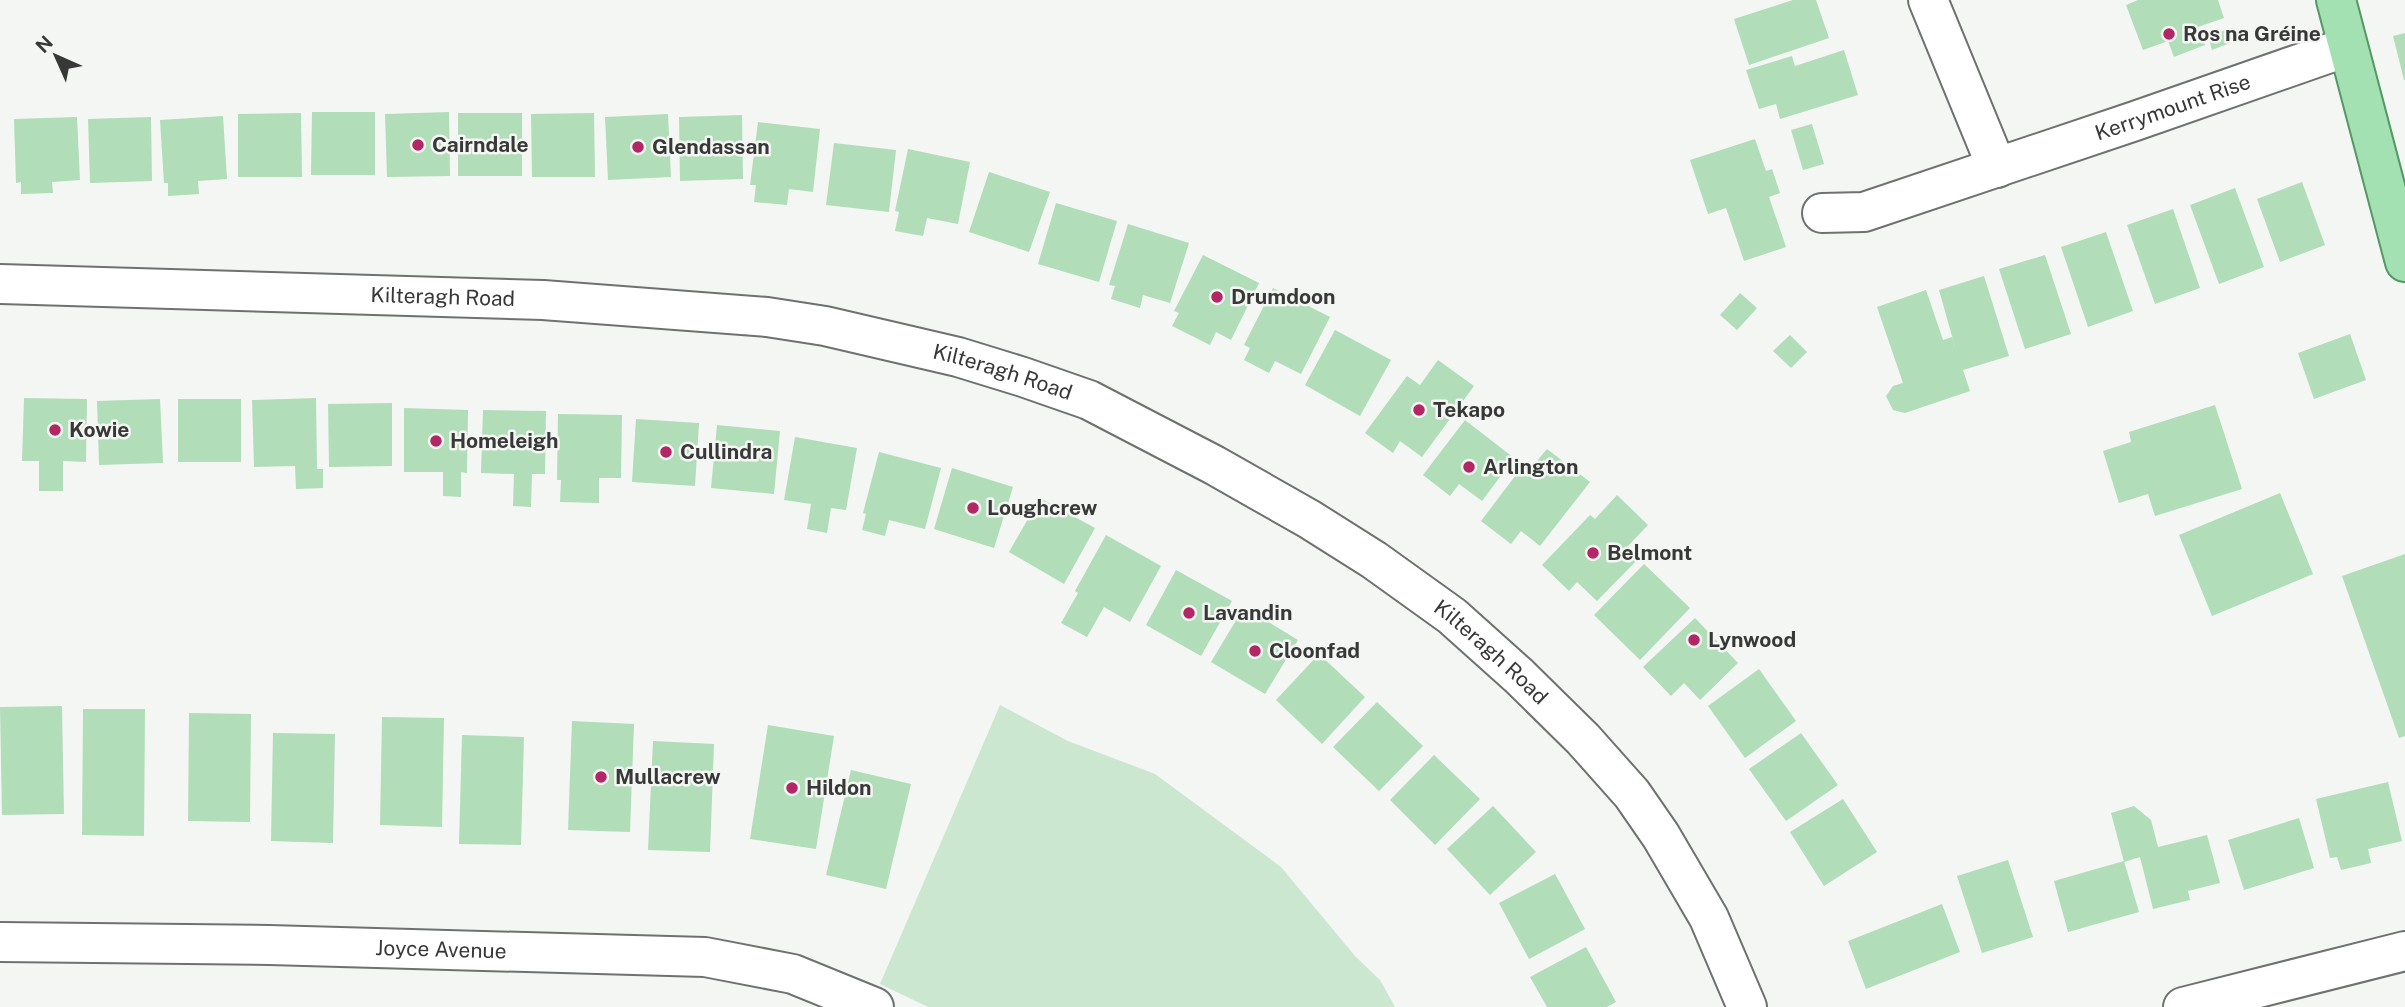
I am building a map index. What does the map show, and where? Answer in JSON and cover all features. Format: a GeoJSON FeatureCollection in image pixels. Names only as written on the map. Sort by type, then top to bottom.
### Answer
{"type":"FeatureCollection","features":[{"type":"Feature","properties":{"kind":"main road"},"geometry":{"type":"LineString","coordinates":[[2336,0],[2405,262]]}},
{"type":"Feature","properties":{"kind":"street"},"geometry":{"type":"LineString","coordinates":[[1928,0],[1997,168]]}},
{"type":"Feature","properties":{"kind":"street","name":"Kerrymount Rise"},"geometry":{"type":"LineString","coordinates":[[1822,213],[1864,212],[2347,47]]}},
{"type":"Feature","properties":{"kind":"street","name":"Kilteragh Road"},"geometry":{"type":"LineString","coordinates":[[0,284],[543,300],[767,317],[825,326],[958,357],[1088,400],[1309,519],[1429,598],[1483,643],[1583,739],[1632,794],[1689,880],[1709,918],[1747,1007]]}},
{"type":"Feature","properties":{"kind":"street","name":"Joyce Avenue"},"geometry":{"type":"LineString","coordinates":[[0,942],[269,945],[705,957],[793,974],[874,1007]]}},
{"type":"Feature","properties":{"kind":"street"},"geometry":{"type":"LineString","coordinates":[[2183,1007],[2405,950]]}},
{"type":"Feature","properties":{"kind":"green space"},"geometry":{"type":"Polygon","coordinates":[[[1000,705],[1068,741],[1155,774],[1281,867],[1355,956],[1380,980],[1395,1007],[928,1007],[880,984],[1000,705]]]}},
{"type":"Feature","properties":{"kind":"building"},"geometry":{"type":"Polygon","coordinates":[[[1793,0],[1816,0],[1829,38],[1749,65],[1734,19],[1793,0]]]}},
{"type":"Feature","properties":{"kind":"building","name":"Ros na Gréine"},"geometry":{"type":"Polygon","coordinates":[[[2138,0],[2218,0],[2224,18],[2198,27],[2205,45],[2174,57],[2168,41],[2143,50],[2126,5],[2138,0]]]}},
{"type":"Feature","properties":{"kind":"building"},"geometry":{"type":"Polygon","coordinates":[[[2225,30],[2230,43],[2212,50],[2208,36],[2225,30]]]}},
{"type":"Feature","properties":{"kind":"building"},"geometry":{"type":"Polygon","coordinates":[[[2405,33],[2405,80],[2404,80],[2393,36],[2405,33]]]}},
{"type":"Feature","properties":{"kind":"building"},"geometry":{"type":"Polygon","coordinates":[[[1844,50],[1858,95],[1780,119],[1776,104],[1759,109],[1746,70],[1792,56],[1795,66],[1844,50]]]}},
{"type":"Feature","properties":{"kind":"building"},"geometry":{"type":"Polygon","coordinates":[[[312,112],[375,112],[375,175],[311,175],[312,112]]]}},
{"type":"Feature","properties":{"kind":"building","name":"Cairndale"},"geometry":{"type":"Polygon","coordinates":[[[449,112],[450,176],[387,177],[385,114],[449,112]]]}},
{"type":"Feature","properties":{"kind":"building"},"geometry":{"type":"Polygon","coordinates":[[[301,113],[302,177],[238,177],[238,114],[301,113]]]}},
{"type":"Feature","properties":{"kind":"building"},"geometry":{"type":"Polygon","coordinates":[[[458,113],[522,113],[522,176],[458,176],[458,113]]]}},
{"type":"Feature","properties":{"kind":"building"},"geometry":{"type":"Polygon","coordinates":[[[594,113],[595,177],[532,177],[531,114],[594,113]]]}},
{"type":"Feature","properties":{"kind":"building","name":"Glendassan"},"geometry":{"type":"Polygon","coordinates":[[[668,114],[671,177],[608,180],[605,117],[668,114]]]}},
{"type":"Feature","properties":{"kind":"building"},"geometry":{"type":"Polygon","coordinates":[[[742,115],[743,179],[680,181],[679,117],[742,115]]]}},
{"type":"Feature","properties":{"kind":"building"},"geometry":{"type":"Polygon","coordinates":[[[223,116],[227,179],[198,181],[199,194],[168,196],[168,183],[164,183],[160,120],[223,116]]]}},
{"type":"Feature","properties":{"kind":"building"},"geometry":{"type":"Polygon","coordinates":[[[77,117],[80,180],[52,182],[53,193],[21,194],[21,182],[16,183],[14,119],[77,117]]]}},
{"type":"Feature","properties":{"kind":"building"},"geometry":{"type":"Polygon","coordinates":[[[151,117],[152,181],[90,183],[88,119],[151,117]]]}},
{"type":"Feature","properties":{"kind":"building"},"geometry":{"type":"Polygon","coordinates":[[[758,122],[820,129],[813,192],[789,189],[787,205],[754,202],[756,185],[750,185],[758,122]]]}},
{"type":"Feature","properties":{"kind":"building"},"geometry":{"type":"Polygon","coordinates":[[[1812,124],[1824,164],[1803,170],[1791,130],[1812,124]]]}},
{"type":"Feature","properties":{"kind":"building"},"geometry":{"type":"Polygon","coordinates":[[[1755,139],[1766,171],[1772,169],[1780,193],[1769,197],[1786,247],[1744,261],[1726,208],[1708,214],[1690,160],[1755,139]]]}},
{"type":"Feature","properties":{"kind":"building"},"geometry":{"type":"Polygon","coordinates":[[[834,143],[896,150],[889,212],[826,205],[834,143]]]}},
{"type":"Feature","properties":{"kind":"building"},"geometry":{"type":"Polygon","coordinates":[[[908,149],[970,162],[958,224],[927,218],[923,236],[895,231],[899,212],[895,211],[908,149]]]}},
{"type":"Feature","properties":{"kind":"building"},"geometry":{"type":"Polygon","coordinates":[[[989,172],[1050,192],[1029,252],[969,232],[989,172]]]}},
{"type":"Feature","properties":{"kind":"building"},"geometry":{"type":"Polygon","coordinates":[[[2302,182],[2325,245],[2280,262],[2257,199],[2302,182]]]}},
{"type":"Feature","properties":{"kind":"building"},"geometry":{"type":"Polygon","coordinates":[[[2235,188],[2264,267],[2219,284],[2190,205],[2235,188]]]}},
{"type":"Feature","properties":{"kind":"building"},"geometry":{"type":"Polygon","coordinates":[[[1056,203],[1117,221],[1099,282],[1038,264],[1056,203]]]}},
{"type":"Feature","properties":{"kind":"building"},"geometry":{"type":"Polygon","coordinates":[[[2173,209],[2200,288],[2155,304],[2127,225],[2173,209]]]}},
{"type":"Feature","properties":{"kind":"building"},"geometry":{"type":"Polygon","coordinates":[[[1128,224],[1189,243],[1170,303],[1143,295],[1140,308],[1111,299],[1115,286],[1109,285],[1128,224]]]}},
{"type":"Feature","properties":{"kind":"building"},"geometry":{"type":"Polygon","coordinates":[[[2106,232],[2133,311],[2088,327],[2061,247],[2106,232]]]}},
{"type":"Feature","properties":{"kind":"building","name":"Drumdoon"},"geometry":{"type":"Polygon","coordinates":[[[1203,255],[1259,283],[1231,340],[1216,332],[1210,345],[1172,326],[1179,313],[1174,311],[1203,255]]]}},
{"type":"Feature","properties":{"kind":"building"},"geometry":{"type":"Polygon","coordinates":[[[2045,255],[2071,334],[2025,349],[1999,269],[2045,255]]]}},
{"type":"Feature","properties":{"kind":"building"},"geometry":{"type":"Polygon","coordinates":[[[1984,276],[2009,356],[1963,370],[1970,391],[1905,413],[1893,410],[1886,396],[1893,386],[1903,383],[1877,307],[1926,290],[1943,340],[1952,337],[1957,354],[1939,290],[1984,276]]]}},
{"type":"Feature","properties":{"kind":"building"},"geometry":{"type":"Polygon","coordinates":[[[1273,288],[1330,317],[1301,374],[1275,361],[1269,373],[1244,360],[1250,348],[1244,345],[1273,288]]]}},
{"type":"Feature","properties":{"kind":"building"},"geometry":{"type":"Polygon","coordinates":[[[1740,293],[1757,308],[1737,330],[1720,315],[1740,293]]]}},
{"type":"Feature","properties":{"kind":"building"},"geometry":{"type":"Polygon","coordinates":[[[1335,330],[1391,360],[1360,416],[1305,385],[1335,330]]]}},
{"type":"Feature","properties":{"kind":"building"},"geometry":{"type":"Polygon","coordinates":[[[2350,334],[2366,380],[2314,399],[2298,353],[2350,334]]]}},
{"type":"Feature","properties":{"kind":"building"},"geometry":{"type":"Polygon","coordinates":[[[1790,335],[1807,352],[1791,368],[1773,351],[1790,335]]]}},
{"type":"Feature","properties":{"kind":"building","name":"Tekapo"},"geometry":{"type":"Polygon","coordinates":[[[1438,360],[1474,386],[1422,457],[1400,441],[1393,453],[1365,433],[1407,376],[1420,385],[1438,360]]]}},
{"type":"Feature","properties":{"kind":"building","name":"Kowie"},"geometry":{"type":"Polygon","coordinates":[[[24,398],[87,399],[86,462],[63,461],[63,491],[39,491],[39,461],[22,461],[24,398]]]}},
{"type":"Feature","properties":{"kind":"building"},"geometry":{"type":"Polygon","coordinates":[[[316,398],[317,469],[323,469],[323,488],[296,489],[295,466],[254,467],[252,400],[316,398]]]}},
{"type":"Feature","properties":{"kind":"building"},"geometry":{"type":"Polygon","coordinates":[[[160,399],[163,463],[99,465],[97,401],[160,399]]]}},
{"type":"Feature","properties":{"kind":"building"},"geometry":{"type":"Polygon","coordinates":[[[178,399],[241,399],[241,462],[178,462],[178,399]]]}},
{"type":"Feature","properties":{"kind":"building"},"geometry":{"type":"Polygon","coordinates":[[[392,403],[392,466],[329,467],[328,404],[392,403]]]}},
{"type":"Feature","properties":{"kind":"building"},"geometry":{"type":"Polygon","coordinates":[[[2215,405],[2242,489],[2155,516],[2148,494],[2119,503],[2103,451],[2131,442],[2129,432],[2215,405]]]}},
{"type":"Feature","properties":{"kind":"building","name":"Homeleigh"},"geometry":{"type":"Polygon","coordinates":[[[404,408],[468,410],[467,473],[461,472],[461,497],[443,496],[443,472],[404,472],[404,408]]]}},
{"type":"Feature","properties":{"kind":"building"},"geometry":{"type":"Polygon","coordinates":[[[483,410],[546,411],[545,474],[532,474],[531,507],[513,506],[514,474],[481,473],[483,410]]]}},
{"type":"Feature","properties":{"kind":"building"},"geometry":{"type":"Polygon","coordinates":[[[558,414],[622,415],[621,478],[599,478],[599,503],[560,502],[561,480],[557,480],[558,414]]]}},
{"type":"Feature","properties":{"kind":"building","name":"Cullindra"},"geometry":{"type":"Polygon","coordinates":[[[636,419],[699,423],[695,486],[632,482],[636,419]]]}},
{"type":"Feature","properties":{"kind":"building","name":"Arlington"},"geometry":{"type":"Polygon","coordinates":[[[1465,420],[1514,458],[1482,501],[1459,484],[1450,496],[1423,475],[1465,420]]]}},
{"type":"Feature","properties":{"kind":"building"},"geometry":{"type":"Polygon","coordinates":[[[717,425],[780,431],[774,494],[711,488],[717,425]]]}},
{"type":"Feature","properties":{"kind":"building"},"geometry":{"type":"Polygon","coordinates":[[[795,437],[857,448],[846,510],[831,508],[827,533],[807,529],[811,504],[784,500],[795,437]]]}},
{"type":"Feature","properties":{"kind":"building"},"geometry":{"type":"Polygon","coordinates":[[[1547,449],[1590,482],[1540,546],[1521,531],[1511,544],[1481,521],[1525,463],[1531,468],[1547,449]]]}},
{"type":"Feature","properties":{"kind":"building"},"geometry":{"type":"Polygon","coordinates":[[[879,452],[941,468],[925,529],[889,520],[885,536],[862,530],[866,514],[863,513],[879,452]]]}},
{"type":"Feature","properties":{"kind":"building","name":"Loughcrew"},"geometry":{"type":"Polygon","coordinates":[[[952,468],[1013,487],[994,548],[934,529],[952,468]]]}},
{"type":"Feature","properties":{"kind":"building"},"geometry":{"type":"Polygon","coordinates":[[[2280,493],[2313,574],[2212,616],[2179,535],[2280,493]]]}},
{"type":"Feature","properties":{"kind":"building","name":"Belmont"},"geometry":{"type":"Polygon","coordinates":[[[1617,495],[1648,525],[1626,548],[1638,559],[1597,601],[1577,582],[1569,591],[1542,565],[1590,515],[1595,519],[1617,495]]]}},
{"type":"Feature","properties":{"kind":"building"},"geometry":{"type":"Polygon","coordinates":[[[1040,498],[1095,528],[1064,584],[1009,552],[1040,498]]]}},
{"type":"Feature","properties":{"kind":"building"},"geometry":{"type":"Polygon","coordinates":[[[1106,535],[1161,566],[1130,622],[1104,607],[1087,637],[1061,623],[1078,593],[1075,591],[1106,535]]]}},
{"type":"Feature","properties":{"kind":"building"},"geometry":{"type":"Polygon","coordinates":[[[2405,554],[2405,736],[2399,738],[2342,576],[2405,554]]]}},
{"type":"Feature","properties":{"kind":"building"},"geometry":{"type":"Polygon","coordinates":[[[1644,564],[1690,608],[1640,660],[1594,615],[1644,564]]]}},
{"type":"Feature","properties":{"kind":"building","name":"Lavandin"},"geometry":{"type":"Polygon","coordinates":[[[1176,570],[1232,601],[1201,656],[1146,625],[1176,570]]]}},
{"type":"Feature","properties":{"kind":"building","name":"Cloonfad"},"geometry":{"type":"Polygon","coordinates":[[[1244,607],[1298,640],[1265,694],[1211,662],[1244,607]]]}},
{"type":"Feature","properties":{"kind":"building","name":"Lynwood"},"geometry":{"type":"Polygon","coordinates":[[[1695,618],[1738,663],[1700,700],[1684,683],[1671,696],[1643,667],[1695,618]]]}},
{"type":"Feature","properties":{"kind":"building"},"geometry":{"type":"Polygon","coordinates":[[[1319,654],[1365,697],[1322,744],[1276,700],[1319,654]]]}},
{"type":"Feature","properties":{"kind":"building"},"geometry":{"type":"Polygon","coordinates":[[[1759,669],[1796,721],[1745,758],[1708,706],[1759,669]]]}},
{"type":"Feature","properties":{"kind":"building"},"geometry":{"type":"Polygon","coordinates":[[[1377,702],[1423,746],[1379,791],[1333,747],[1377,702]]]}},
{"type":"Feature","properties":{"kind":"building"},"geometry":{"type":"Polygon","coordinates":[[[62,706],[64,814],[2,815],[0,707],[62,706]]]}},
{"type":"Feature","properties":{"kind":"building"},"geometry":{"type":"Polygon","coordinates":[[[83,709],[145,709],[144,836],[82,835],[83,709]]]}},
{"type":"Feature","properties":{"kind":"building"},"geometry":{"type":"Polygon","coordinates":[[[189,713],[251,714],[250,822],[188,821],[189,713]]]}},
{"type":"Feature","properties":{"kind":"building"},"geometry":{"type":"Polygon","coordinates":[[[382,717],[444,718],[442,827],[380,825],[382,717]]]}},
{"type":"Feature","properties":{"kind":"building","name":"Mullacrew"},"geometry":{"type":"Polygon","coordinates":[[[572,721],[634,724],[630,832],[568,830],[572,721]]]}},
{"type":"Feature","properties":{"kind":"building","name":"Hildon"},"geometry":{"type":"Polygon","coordinates":[[[768,725],[834,736],[816,849],[750,839],[768,725]]]}},
{"type":"Feature","properties":{"kind":"building"},"geometry":{"type":"Polygon","coordinates":[[[273,733],[335,734],[333,843],[271,841],[273,733]]]}},
{"type":"Feature","properties":{"kind":"building"},"geometry":{"type":"Polygon","coordinates":[[[1801,733],[1838,785],[1786,821],[1749,769],[1801,733]]]}},
{"type":"Feature","properties":{"kind":"building"},"geometry":{"type":"Polygon","coordinates":[[[462,735],[524,737],[521,845],[459,844],[462,735]]]}},
{"type":"Feature","properties":{"kind":"building"},"geometry":{"type":"Polygon","coordinates":[[[653,741],[714,744],[710,852],[648,850],[653,741]]]}},
{"type":"Feature","properties":{"kind":"building"},"geometry":{"type":"Polygon","coordinates":[[[1434,755],[1480,799],[1435,845],[1390,800],[1434,755]]]}},
{"type":"Feature","properties":{"kind":"building"},"geometry":{"type":"Polygon","coordinates":[[[851,770],[911,784],[886,889],[826,875],[851,770]]]}},
{"type":"Feature","properties":{"kind":"building"},"geometry":{"type":"Polygon","coordinates":[[[2388,782],[2402,841],[2368,849],[2371,863],[2341,870],[2337,857],[2330,858],[2316,799],[2388,782]]]}},
{"type":"Feature","properties":{"kind":"building"},"geometry":{"type":"Polygon","coordinates":[[[1843,799],[1877,852],[1824,886],[1790,832],[1843,799]]]}},
{"type":"Feature","properties":{"kind":"building"},"geometry":{"type":"Polygon","coordinates":[[[1493,806],[1536,852],[1490,895],[1447,849],[1493,806]]]}},
{"type":"Feature","properties":{"kind":"building"},"geometry":{"type":"Polygon","coordinates":[[[2134,806],[2151,820],[2158,847],[2207,835],[2220,883],[2188,891],[2190,900],[2153,909],[2140,857],[2124,862],[2111,813],[2134,806]]]}},
{"type":"Feature","properties":{"kind":"building"},"geometry":{"type":"Polygon","coordinates":[[[2299,818],[2314,868],[2244,890],[2228,840],[2299,818]]]}},
{"type":"Feature","properties":{"kind":"building"},"geometry":{"type":"Polygon","coordinates":[[[2008,860],[2033,937],[1982,953],[1957,876],[2008,860]]]}},
{"type":"Feature","properties":{"kind":"building"},"geometry":{"type":"Polygon","coordinates":[[[2124,861],[2139,912],[2068,932],[2054,881],[2124,861]]]}},
{"type":"Feature","properties":{"kind":"building"},"geometry":{"type":"Polygon","coordinates":[[[1555,874],[1585,929],[1529,959],[1499,903],[1555,874]]]}},
{"type":"Feature","properties":{"kind":"building"},"geometry":{"type":"Polygon","coordinates":[[[1942,904],[1960,952],[1866,989],[1848,941],[1942,904]]]}},
{"type":"Feature","properties":{"kind":"building"},"geometry":{"type":"Polygon","coordinates":[[[1586,947],[1616,1002],[1607,1007],[1547,1007],[1530,977],[1586,947]]]}},
{"type":"Feature","properties":{"kind":"place","name":"Ros na Gréine"},"geometry":{"type":"Point","coordinates":[2169,34]}},
{"type":"Feature","properties":{"kind":"place","name":"Cairndale"},"geometry":{"type":"Point","coordinates":[418,145]}},
{"type":"Feature","properties":{"kind":"place","name":"Glendassan"},"geometry":{"type":"Point","coordinates":[638,147]}},
{"type":"Feature","properties":{"kind":"place","name":"Drumdoon"},"geometry":{"type":"Point","coordinates":[1217,297]}},
{"type":"Feature","properties":{"kind":"place","name":"Tekapo"},"geometry":{"type":"Point","coordinates":[1419,410]}},
{"type":"Feature","properties":{"kind":"place","name":"Kowie"},"geometry":{"type":"Point","coordinates":[55,430]}},
{"type":"Feature","properties":{"kind":"place","name":"Homeleigh"},"geometry":{"type":"Point","coordinates":[436,441]}},
{"type":"Feature","properties":{"kind":"place","name":"Cullindra"},"geometry":{"type":"Point","coordinates":[666,452]}},
{"type":"Feature","properties":{"kind":"place","name":"Arlington"},"geometry":{"type":"Point","coordinates":[1469,467]}},
{"type":"Feature","properties":{"kind":"place","name":"Loughcrew"},"geometry":{"type":"Point","coordinates":[973,508]}},
{"type":"Feature","properties":{"kind":"place","name":"Belmont"},"geometry":{"type":"Point","coordinates":[1593,553]}},
{"type":"Feature","properties":{"kind":"place","name":"Lavandin"},"geometry":{"type":"Point","coordinates":[1189,613]}},
{"type":"Feature","properties":{"kind":"place","name":"Lynwood"},"geometry":{"type":"Point","coordinates":[1694,640]}},
{"type":"Feature","properties":{"kind":"place","name":"Cloonfad"},"geometry":{"type":"Point","coordinates":[1255,651]}},
{"type":"Feature","properties":{"kind":"place","name":"Mullacrew"},"geometry":{"type":"Point","coordinates":[601,777]}},
{"type":"Feature","properties":{"kind":"place","name":"Hildon"},"geometry":{"type":"Point","coordinates":[792,788]}}]}
